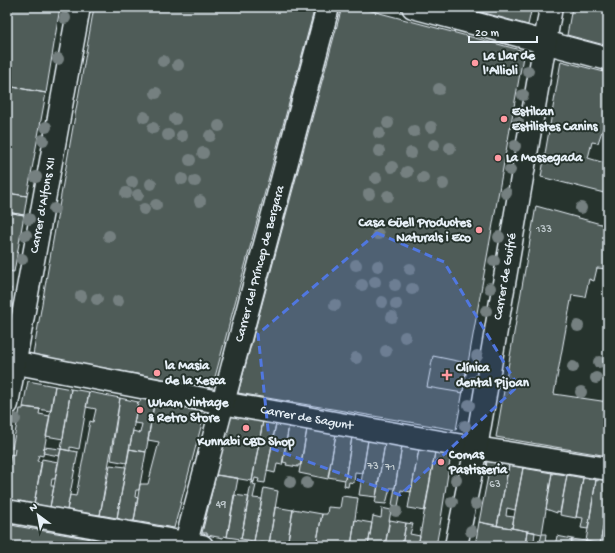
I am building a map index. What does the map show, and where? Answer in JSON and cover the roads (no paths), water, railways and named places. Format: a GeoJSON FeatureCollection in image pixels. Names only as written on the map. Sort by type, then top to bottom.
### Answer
{"type":"FeatureCollection","features":[{"type":"Feature","properties":{"kind":"street","name":"Carrer d'Alfons XII"},"geometry":{"type":"LineString","coordinates":[[7,404],[11,362],[79,7]]}},
{"type":"Feature","properties":{"kind":"street","name":"Carrer del Príncep de Bergara"},"geometry":{"type":"LineString","coordinates":[[191,545],[222,403],[328,7]]}},
{"type":"Feature","properties":{"kind":"street"},"geometry":{"type":"LineString","coordinates":[[413,7],[608,59]]}},
{"type":"Feature","properties":{"kind":"street","name":"Carrer de Guifré"},"geometry":{"type":"LineString","coordinates":[[456,546],[476,448],[552,7]]}},
{"type":"Feature","properties":{"kind":"street","name":"Carrer de Sagunt"},"geometry":{"type":"LineString","coordinates":[[11,362],[222,403],[476,448],[608,469]]}},
{"type":"Feature","properties":{"kind":"street"},"geometry":{"type":"LineString","coordinates":[[7,512],[191,545]]}},
{"type":"Feature","properties":{"kind":"place","name":"La Llar de l'Allioli"},"geometry":{"type":"Point","coordinates":[475,63]}},
{"type":"Feature","properties":{"kind":"place","name":"Estilcan Estilistes Canins"},"geometry":{"type":"Point","coordinates":[504,119]}},
{"type":"Feature","properties":{"kind":"place","name":"La Mossegada"},"geometry":{"type":"Point","coordinates":[498,158]}},
{"type":"Feature","properties":{"kind":"place","name":"Casa Güell Productes Naturals i Eco"},"geometry":{"type":"Point","coordinates":[479,230]}},
{"type":"Feature","properties":{"kind":"place","name":"la Masia de la Xesca"},"geometry":{"type":"Point","coordinates":[157,373]}},
{"type":"Feature","properties":{"kind":"place","name":"Clínica dental Pijoan"},"geometry":{"type":"Point","coordinates":[447,375]}},
{"type":"Feature","properties":{"kind":"place","name":"Wham Vintage & Retro Store"},"geometry":{"type":"Point","coordinates":[140,410]}},
{"type":"Feature","properties":{"kind":"place","name":"Kunnabi CBD Shop"},"geometry":{"type":"Point","coordinates":[246,428]}},
{"type":"Feature","properties":{"kind":"place","name":"Comas Pastisseria"},"geometry":{"type":"Point","coordinates":[441,462]}}]}
